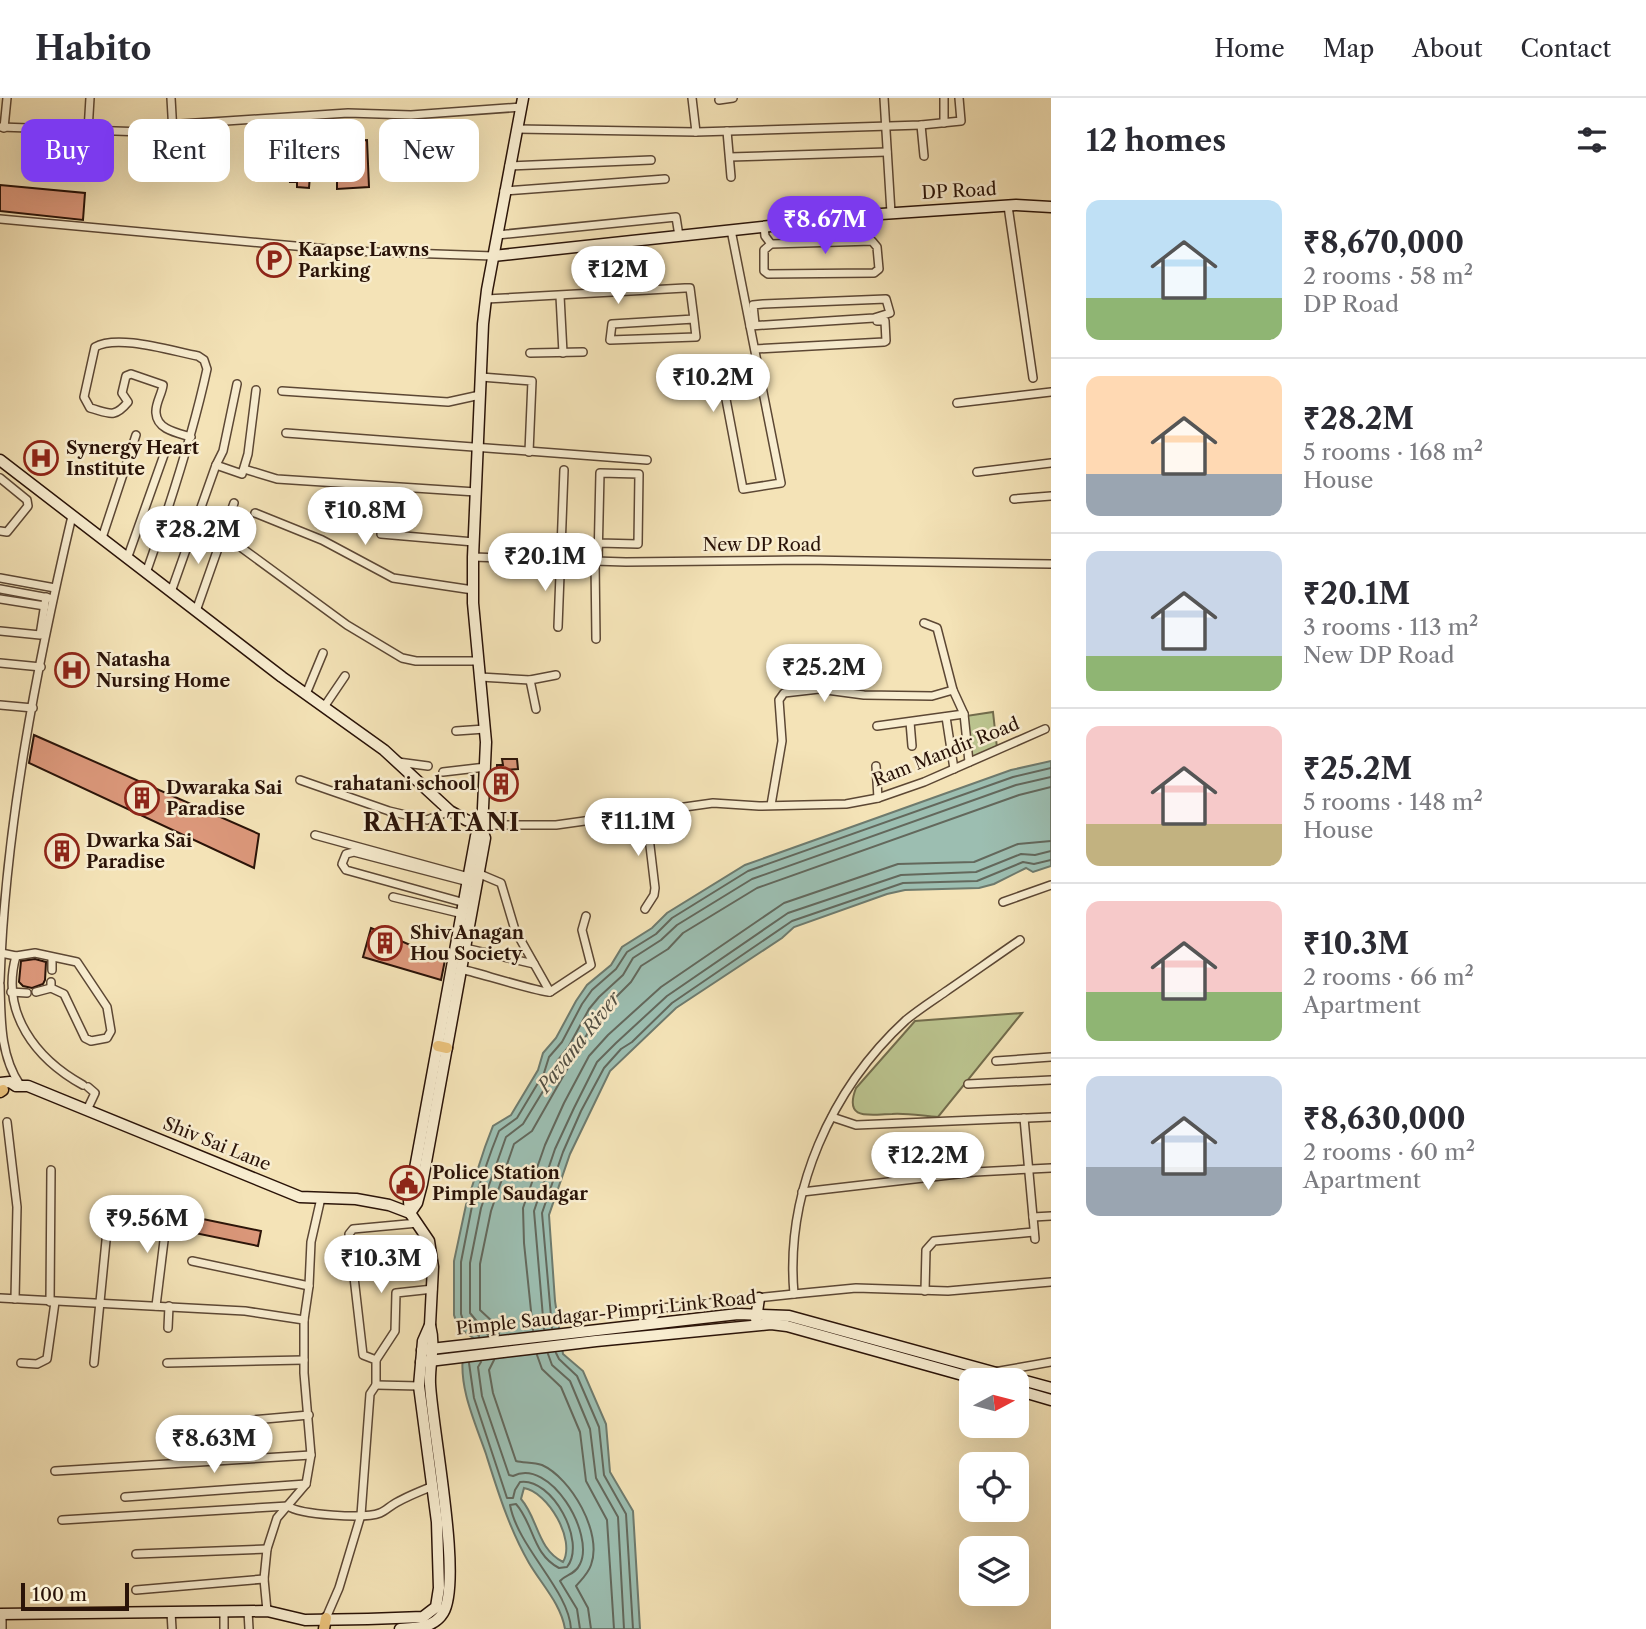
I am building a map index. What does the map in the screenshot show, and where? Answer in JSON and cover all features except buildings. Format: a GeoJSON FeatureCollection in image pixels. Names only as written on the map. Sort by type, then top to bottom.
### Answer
{"type":"FeatureCollection","features":[{"type":"Feature","properties":{"kind":"street"},"geometry":{"type":"LineString","coordinates":[[7,98],[2,128],[21,129]]}},
{"type":"Feature","properties":{"kind":"street"},"geometry":{"type":"LineString","coordinates":[[89,119],[90,98]]}},
{"type":"Feature","properties":{"kind":"street"},"geometry":{"type":"LineString","coordinates":[[114,132],[173,133],[171,98]]}},
{"type":"Feature","properties":{"kind":"street"},"geometry":{"type":"LineString","coordinates":[[692,98],[696,132]]}},
{"type":"Feature","properties":{"kind":"street"},"geometry":{"type":"LineString","coordinates":[[719,100],[733,98]]}},
{"type":"Feature","properties":{"kind":"street"},"geometry":{"type":"LineString","coordinates":[[884,98],[891,213]]}},
{"type":"Feature","properties":{"kind":"street"},"geometry":{"type":"LineString","coordinates":[[944,98],[944,123]]}},
{"type":"Feature","properties":{"kind":"street"},"geometry":{"type":"LineString","coordinates":[[517,129],[696,132],[921,125],[961,121],[959,98]]}},
{"type":"Feature","properties":{"kind":"street"},"geometry":{"type":"LineString","coordinates":[[230,121],[348,113],[411,115],[523,102],[486,299],[480,395],[473,590],[485,729],[486,767],[482,828],[485,838],[464,908],[443,1047]]}},
{"type":"Feature","properties":{"kind":"street"},"geometry":{"type":"LineString","coordinates":[[921,125],[924,156]]}},
{"type":"Feature","properties":{"kind":"street"},"geometry":{"type":"LineString","coordinates":[[727,131],[731,177]]}},
{"type":"Feature","properties":{"kind":"street"},"geometry":{"type":"LineString","coordinates":[[730,157],[887,152]]}},
{"type":"Feature","properties":{"kind":"street"},"geometry":{"type":"LineString","coordinates":[[509,166],[651,160]]}},
{"type":"Feature","properties":{"kind":"street"},"geometry":{"type":"LineString","coordinates":[[505,191],[665,179]]}},
{"type":"Feature","properties":{"kind":"street"},"geometry":{"type":"LineString","coordinates":[[1017,206],[1033,378]]}},
{"type":"Feature","properties":{"kind":"street","name":"DP Road"},"geometry":{"type":"LineString","coordinates":[[493,256],[731,230],[770,234],[891,213],[1017,206],[1051,207]]}},
{"type":"Feature","properties":{"kind":"street"},"geometry":{"type":"LineString","coordinates":[[497,235],[676,217],[679,236]]}},
{"type":"Feature","properties":{"kind":"street"},"geometry":{"type":"LineString","coordinates":[[0,219],[350,251],[493,256]]}},
{"type":"Feature","properties":{"kind":"street"},"geometry":{"type":"LineString","coordinates":[[731,230],[753,328],[780,483],[743,489],[725,394],[762,385]]}},
{"type":"Feature","properties":{"kind":"street"},"geometry":{"type":"LineString","coordinates":[[770,234],[872,240],[876,242],[879,269],[874,274],[768,274],[764,271],[764,250],[770,234]]}},
{"type":"Feature","properties":{"kind":"street"},"geometry":{"type":"LineString","coordinates":[[486,299],[684,288],[692,293],[696,337],[610,340],[612,324],[694,319]]}},
{"type":"Feature","properties":{"kind":"street"},"geometry":{"type":"LineString","coordinates":[[560,296],[563,353]]}},
{"type":"Feature","properties":{"kind":"street"},"geometry":{"type":"LineString","coordinates":[[886,299],[890,313],[874,318],[753,328],[752,305],[886,299]]}},
{"type":"Feature","properties":{"kind":"street"},"geometry":{"type":"LineString","coordinates":[[753,328],[885,321],[884,342],[757,349]]}},
{"type":"Feature","properties":{"kind":"street"},"geometry":{"type":"LineString","coordinates":[[146,573],[191,437],[207,369],[204,360],[198,356],[123,342],[103,342],[95,347],[84,397],[90,408],[114,414],[120,412],[128,402],[122,393],[126,376],[131,374],[163,385],[156,412],[159,420],[169,430],[191,437]]}},
{"type":"Feature","properties":{"kind":"street"},"geometry":{"type":"LineString","coordinates":[[530,354],[583,352]]}},
{"type":"Feature","properties":{"kind":"street"},"geometry":{"type":"LineString","coordinates":[[481,377],[532,381],[530,452]]}},
{"type":"Feature","properties":{"kind":"street"},"geometry":{"type":"LineString","coordinates":[[171,592],[223,451],[237,384]]}},
{"type":"Feature","properties":{"kind":"street"},"geometry":{"type":"LineString","coordinates":[[216,465],[242,474],[248,454],[256,390]]}},
{"type":"Feature","properties":{"kind":"street"},"geometry":{"type":"LineString","coordinates":[[282,391],[448,402],[480,395]]}},
{"type":"Feature","properties":{"kind":"street"},"geometry":{"type":"LineString","coordinates":[[957,403],[1051,392]]}},
{"type":"Feature","properties":{"kind":"street"},"geometry":{"type":"LineString","coordinates":[[150,424],[159,420]]}},
{"type":"Feature","properties":{"kind":"street"},"geometry":{"type":"LineString","coordinates":[[286,433],[647,460]]}},
{"type":"Feature","properties":{"kind":"street"},"geometry":{"type":"LineString","coordinates":[[102,538],[136,435]]}},
{"type":"Feature","properties":{"kind":"street"},"geometry":{"type":"LineString","coordinates":[[127,559],[165,452]]}},
{"type":"Feature","properties":{"kind":"street"},"geometry":{"type":"LineString","coordinates":[[0,460],[127,559],[398,761],[450,811],[482,828]]}},
{"type":"Feature","properties":{"kind":"street"},"geometry":{"type":"LineString","coordinates":[[976,472],[1051,463]]}},
{"type":"Feature","properties":{"kind":"street"},"geometry":{"type":"LineString","coordinates":[[244,469],[277,479],[476,492]]}},
{"type":"Feature","properties":{"kind":"street"},"geometry":{"type":"LineString","coordinates":[[558,627],[564,470]]}},
{"type":"Feature","properties":{"kind":"street"},"geometry":{"type":"LineString","coordinates":[[596,639],[597,561],[600,473],[639,474],[638,544],[598,543]]}},
{"type":"Feature","properties":{"kind":"street"},"geometry":{"type":"LineString","coordinates":[[0,478],[27,500],[28,506],[7,532],[0,531]]}},
{"type":"Feature","properties":{"kind":"street"},"geometry":{"type":"LineString","coordinates":[[1014,499],[1051,496]]}},
{"type":"Feature","properties":{"kind":"street"},"geometry":{"type":"LineString","coordinates":[[196,611],[234,503]]}},
{"type":"Feature","properties":{"kind":"street"},"geometry":{"type":"LineString","coordinates":[[254,513],[322,540],[393,578],[473,590]]}},
{"type":"Feature","properties":{"kind":"street"},"geometry":{"type":"LineString","coordinates":[[0,631],[40,635],[48,600],[55,588],[72,516]]}},
{"type":"Feature","properties":{"kind":"street"},"geometry":{"type":"LineString","coordinates":[[381,534],[474,542]]}},
{"type":"Feature","properties":{"kind":"street"},"geometry":{"type":"LineString","coordinates":[[224,535],[347,625],[402,658],[415,661],[478,661]]}},
{"type":"Feature","properties":{"kind":"street"},"geometry":{"type":"LineString","coordinates":[[626,544],[626,562]]}},
{"type":"Feature","properties":{"kind":"street","name":"New DP Road"},"geometry":{"type":"LineString","coordinates":[[473,556],[626,562],[805,560],[1051,565]]}},
{"type":"Feature","properties":{"kind":"street"},"geometry":{"type":"LineString","coordinates":[[0,578],[55,588]]}},
{"type":"Feature","properties":{"kind":"street"},"geometry":{"type":"LineString","coordinates":[[0,589],[48,600]]}},
{"type":"Feature","properties":{"kind":"street"},"geometry":{"type":"LineString","coordinates":[[0,599],[48,600]]}},
{"type":"Feature","properties":{"kind":"street"},"geometry":{"type":"LineString","coordinates":[[1,1089],[18,1086],[9,1068],[2,1040],[1,953],[12,843],[41,667],[48,600]]}},
{"type":"Feature","properties":{"kind":"street"},"geometry":{"type":"LineString","coordinates":[[925,623],[937,628],[953,690],[964,714],[969,762]]}},
{"type":"Feature","properties":{"kind":"street"},"geometry":{"type":"LineString","coordinates":[[306,694],[323,653]]}},
{"type":"Feature","properties":{"kind":"street"},"geometry":{"type":"LineString","coordinates":[[0,663],[41,667]]}},
{"type":"Feature","properties":{"kind":"street"},"geometry":{"type":"LineString","coordinates":[[480,677],[530,680],[556,675]]}},
{"type":"Feature","properties":{"kind":"street"},"geometry":{"type":"LineString","coordinates":[[324,707],[345,676]]}},
{"type":"Feature","properties":{"kind":"street"},"geometry":{"type":"LineString","coordinates":[[530,680],[536,709]]}},
{"type":"Feature","properties":{"kind":"street"},"geometry":{"type":"LineString","coordinates":[[771,805],[782,741],[779,700],[785,693],[819,689],[864,695],[932,696],[953,690]]}},
{"type":"Feature","properties":{"kind":"street"},"geometry":{"type":"LineString","coordinates":[[0,705],[33,708]]}},
{"type":"Feature","properties":{"kind":"street"},"geometry":{"type":"LineString","coordinates":[[877,726],[964,714]]}},
{"type":"Feature","properties":{"kind":"street"},"geometry":{"type":"LineString","coordinates":[[946,717],[954,769]]}},
{"type":"Feature","properties":{"kind":"street"},"geometry":{"type":"LineString","coordinates":[[910,722],[912,746]]}},
{"type":"Feature","properties":{"kind":"street"},"geometry":{"type":"LineString","coordinates":[[456,731],[485,729]]}},
{"type":"Feature","properties":{"kind":"street","name":"Ram Mandir Road"},"geometry":{"type":"LineString","coordinates":[[482,828],[556,825],[713,803],[846,804],[878,798],[954,769],[1045,729]]}},
{"type":"Feature","properties":{"kind":"street"},"geometry":{"type":"LineString","coordinates":[[398,761],[428,766]]}},
{"type":"Feature","properties":{"kind":"street"},"geometry":{"type":"LineString","coordinates":[[876,766],[878,798]]}},
{"type":"Feature","properties":{"kind":"street"},"geometry":{"type":"LineString","coordinates":[[443,772],[486,767]]}},
{"type":"Feature","properties":{"kind":"street"},"geometry":{"type":"LineString","coordinates":[[300,780],[393,813],[427,820],[450,811]]}},
{"type":"Feature","properties":{"kind":"street"},"geometry":{"type":"LineString","coordinates":[[645,909],[654,895],[655,888],[646,812]]}},
{"type":"Feature","properties":{"kind":"street"},"geometry":{"type":"LineString","coordinates":[[315,835],[474,877]]}},
{"type":"Feature","properties":{"kind":"street"},"geometry":{"type":"LineString","coordinates":[[464,908],[346,870],[342,864],[345,854],[354,852],[501,883],[515,930],[550,992]]}},
{"type":"Feature","properties":{"kind":"street"},"geometry":{"type":"LineString","coordinates":[[400,1629],[433,1624],[439,1619],[448,1602],[446,1521],[419,1386],[422,1356],[430,1325],[432,1254],[429,1241],[410,1213],[409,1201],[461,968],[474,877]]}},
{"type":"Feature","properties":{"kind":"street"},"geometry":{"type":"LineString","coordinates":[[1003,902],[1051,885]]}},
{"type":"Feature","properties":{"kind":"street"},"geometry":{"type":"LineString","coordinates":[[393,897],[464,908]]}},
{"type":"Feature","properties":{"kind":"street"},"geometry":{"type":"LineString","coordinates":[[461,968],[541,992],[550,992],[591,965],[582,930],[586,916]]}},
{"type":"Feature","properties":{"kind":"street"},"geometry":{"type":"LineString","coordinates":[[794,1294],[791,1266],[802,1192],[814,1153],[852,1080],[907,1019],[1020,940]]}},
{"type":"Feature","properties":{"kind":"street"},"geometry":{"type":"LineString","coordinates":[[465,948],[534,964]]}},
{"type":"Feature","properties":{"kind":"street"},"geometry":{"type":"LineString","coordinates":[[1,953],[16,956],[35,953],[52,958],[72,959],[84,970],[107,1007],[110,1035],[103,1039],[87,1039],[64,994],[51,985],[37,992]]}},
{"type":"Feature","properties":{"kind":"street"},"geometry":{"type":"LineString","coordinates":[[16,956],[11,1005],[35,1049],[58,1069],[94,1093],[87,1110]]}},
{"type":"Feature","properties":{"kind":"street"},"geometry":{"type":"LineString","coordinates":[[52,958],[52,970]]}},
{"type":"Feature","properties":{"kind":"street"},"geometry":{"type":"LineString","coordinates":[[11,992],[27,993]]}},
{"type":"Feature","properties":{"kind":"street"},"geometry":{"type":"LineString","coordinates":[[996,1061],[1051,1057]]}},
{"type":"Feature","properties":{"kind":"street"},"geometry":{"type":"LineString","coordinates":[[968,1084],[1051,1080]]}},
{"type":"Feature","properties":{"kind":"street","name":"Shiv Sai Lane"},"geometry":{"type":"LineString","coordinates":[[18,1086],[87,1110],[300,1197],[356,1199],[389,1205],[410,1213]]}},
{"type":"Feature","properties":{"kind":"street"},"geometry":{"type":"LineString","coordinates":[[832,1117],[856,1125],[1051,1117]]}},
{"type":"Feature","properties":{"kind":"street"},"geometry":{"type":"LineString","coordinates":[[925,1291],[926,1250],[934,1241],[1034,1235],[1024,1118]]}},
{"type":"Feature","properties":{"kind":"street"},"geometry":{"type":"LineString","coordinates":[[7,1122],[18,1207],[15,1299]]}},
{"type":"Feature","properties":{"kind":"street"},"geometry":{"type":"LineString","coordinates":[[0,1147],[9,1146]]}},
{"type":"Feature","properties":{"kind":"street"},"geometry":{"type":"LineString","coordinates":[[802,1192],[975,1172],[1051,1168]]}},
{"type":"Feature","properties":{"kind":"street"},"geometry":{"type":"LineString","coordinates":[[21,1363],[37,1364],[47,1359],[52,1302],[51,1170]]}},
{"type":"Feature","properties":{"kind":"street"},"geometry":{"type":"LineString","coordinates":[[267,1611],[264,1579],[267,1549],[277,1518],[306,1484],[311,1455],[304,1320],[311,1242],[321,1198]]}},
{"type":"Feature","properties":{"kind":"street"},"geometry":{"type":"LineString","coordinates":[[156,1306],[168,1208]]}},
{"type":"Feature","properties":{"kind":"street"},"geometry":{"type":"LineString","coordinates":[[94,1363],[109,1210]]}},
{"type":"Feature","properties":{"kind":"street"},"geometry":{"type":"LineString","coordinates":[[1033,1217],[1051,1216]]}},
{"type":"Feature","properties":{"kind":"street"},"geometry":{"type":"LineString","coordinates":[[376,1360],[363,1355],[356,1315],[350,1231],[418,1223]]}},
{"type":"Feature","properties":{"kind":"street"},"geometry":{"type":"LineString","coordinates":[[192,1261],[309,1286]]}},
{"type":"Feature","properties":{"kind":"street"},"geometry":{"type":"LineString","coordinates":[[646,1324],[662,1308],[794,1294],[856,1288],[925,1291],[977,1289],[1051,1282]]}},
{"type":"Feature","properties":{"kind":"street"},"geometry":{"type":"LineString","coordinates":[[323,1626],[341,1584],[361,1515],[370,1395],[376,1385],[376,1360],[395,1331],[396,1293],[433,1289]]}},
{"type":"Feature","properties":{"kind":"street"},"geometry":{"type":"LineString","coordinates":[[0,1298],[245,1311],[304,1320]]}},
{"type":"Feature","properties":{"kind":"street"},"geometry":{"type":"LineString","coordinates":[[755,1325],[759,1298]]}},
{"type":"Feature","properties":{"kind":"street"},"geometry":{"type":"LineString","coordinates":[[168,1328],[169,1306]]}},
{"type":"Feature","properties":{"kind":"street","name":"Pimple Saudagar-Pimpri Link Road"},"geometry":{"type":"LineString","coordinates":[[596,1336],[646,1324],[757,1313],[789,1316],[963,1368]]}},
{"type":"Feature","properties":{"kind":"street"},"geometry":{"type":"LineString","coordinates":[[2,1629],[1,1614],[267,1611],[323,1626],[417,1618],[432,1612],[438,1601],[439,1588],[437,1485],[429,1380],[434,1355],[430,1325]]}},
{"type":"Feature","properties":{"kind":"street","name":"Pimple Saudagar-Pimpri Link Road"},"geometry":{"type":"LineString","coordinates":[[422,1356],[596,1336],[755,1325],[787,1326],[959,1374]]}},
{"type":"Feature","properties":{"kind":"street"},"geometry":{"type":"LineString","coordinates":[[167,1363],[304,1360]]}},
{"type":"Feature","properties":{"kind":"street"},"geometry":{"type":"LineString","coordinates":[[1028,1368],[1051,1362]]}},
{"type":"Feature","properties":{"kind":"street","name":"Pimple Saudagar-Pimpri Link Road"},"geometry":{"type":"LineString","coordinates":[[1029,1384],[1051,1388]]}},
{"type":"Feature","properties":{"kind":"street"},"geometry":{"type":"LineString","coordinates":[[376,1385],[419,1386]]}},
{"type":"Feature","properties":{"kind":"street"},"geometry":{"type":"LineString","coordinates":[[1029,1393],[1051,1399]]}},
{"type":"Feature","properties":{"kind":"street"},"geometry":{"type":"LineString","coordinates":[[196,1425],[309,1415]]}},
{"type":"Feature","properties":{"kind":"street"},"geometry":{"type":"LineString","coordinates":[[55,1471],[311,1455]]}},
{"type":"Feature","properties":{"kind":"street"},"geometry":{"type":"LineString","coordinates":[[125,1497],[306,1484]]}},
{"type":"Feature","properties":{"kind":"street"},"geometry":{"type":"LineString","coordinates":[[62,1520],[288,1506],[311,1513],[361,1515],[381,1513],[396,1503],[437,1485]]}},
{"type":"Feature","properties":{"kind":"street"},"geometry":{"type":"LineString","coordinates":[[136,1554],[267,1549]]}},
{"type":"Feature","properties":{"kind":"street"},"geometry":{"type":"LineString","coordinates":[[136,1590],[264,1579]]}},
{"type":"Feature","properties":{"kind":"street"},"geometry":{"type":"LineString","coordinates":[[248,1611],[248,1629]]}},
{"type":"Feature","properties":{"kind":"street"},"geometry":{"type":"LineString","coordinates":[[171,1612],[172,1629]]}},
{"type":"Feature","properties":{"kind":"street"},"geometry":{"type":"LineString","coordinates":[[224,1612],[224,1629]]}},
{"type":"Feature","properties":{"kind":"green space"},"geometry":{"type":"Polygon","coordinates":[[[993,712],[997,748],[971,760],[966,716],[993,712]]]}},
{"type":"Feature","properties":{"kind":"green space"},"geometry":{"type":"Polygon","coordinates":[[[1022,1013],[938,1117],[868,1115],[856,1111],[853,1106],[856,1088],[915,1021],[1022,1013]]]}},
{"type":"Feature","properties":{"kind":"water","name":"Pavana River"},"geometry":{"type":"Polygon","coordinates":[[[1051,761],[1051,866],[1033,872],[1026,868],[994,884],[979,888],[905,890],[887,894],[794,927],[782,938],[676,1008],[610,1071],[570,1154],[549,1215],[555,1301],[563,1354],[583,1371],[606,1424],[610,1472],[633,1511],[640,1629],[565,1629],[555,1603],[529,1563],[510,1523],[469,1405],[463,1380],[463,1355],[469,1351],[473,1338],[458,1327],[454,1315],[454,1261],[466,1205],[493,1126],[511,1115],[538,1070],[543,1053],[556,1038],[587,985],[611,965],[622,947],[652,928],[667,913],[745,865],[1011,770],[1051,761]],[[524,1488],[521,1499],[548,1549],[563,1562],[566,1542],[563,1530],[550,1507],[533,1491],[524,1488]]]}},
{"type":"Feature","properties":{"kind":"place","name":"Kaapse Lawns Parking"},"geometry":{"type":"Point","coordinates":[274,260]}},
{"type":"Feature","properties":{"kind":"place","name":"Synergy Heart Institute"},"geometry":{"type":"Point","coordinates":[41,458]}},
{"type":"Feature","properties":{"kind":"place","name":"Natasha Nursing Home"},"geometry":{"type":"Point","coordinates":[72,670]}},
{"type":"Feature","properties":{"kind":"place","name":"rahatani school"},"geometry":{"type":"Point","coordinates":[501,784]}},
{"type":"Feature","properties":{"kind":"place","name":"Dwaraka Sai Paradise"},"geometry":{"type":"Point","coordinates":[142,798]}},
{"type":"Feature","properties":{"kind":"place","name":"Dwarka Sai Paradise"},"geometry":{"type":"Point","coordinates":[62,851]}},
{"type":"Feature","properties":{"kind":"place","name":"Shiv Anagan Hou Society"},"geometry":{"type":"Point","coordinates":[385,943]}},
{"type":"Feature","properties":{"kind":"place","name":"Police Station Pimple Saudagar"},"geometry":{"type":"Point","coordinates":[407,1183]}},
{"type":"Feature","properties":{"kind":"district","name":"RAHATANI"},"geometry":{"type":"Point","coordinates":[442,822]}}]}
